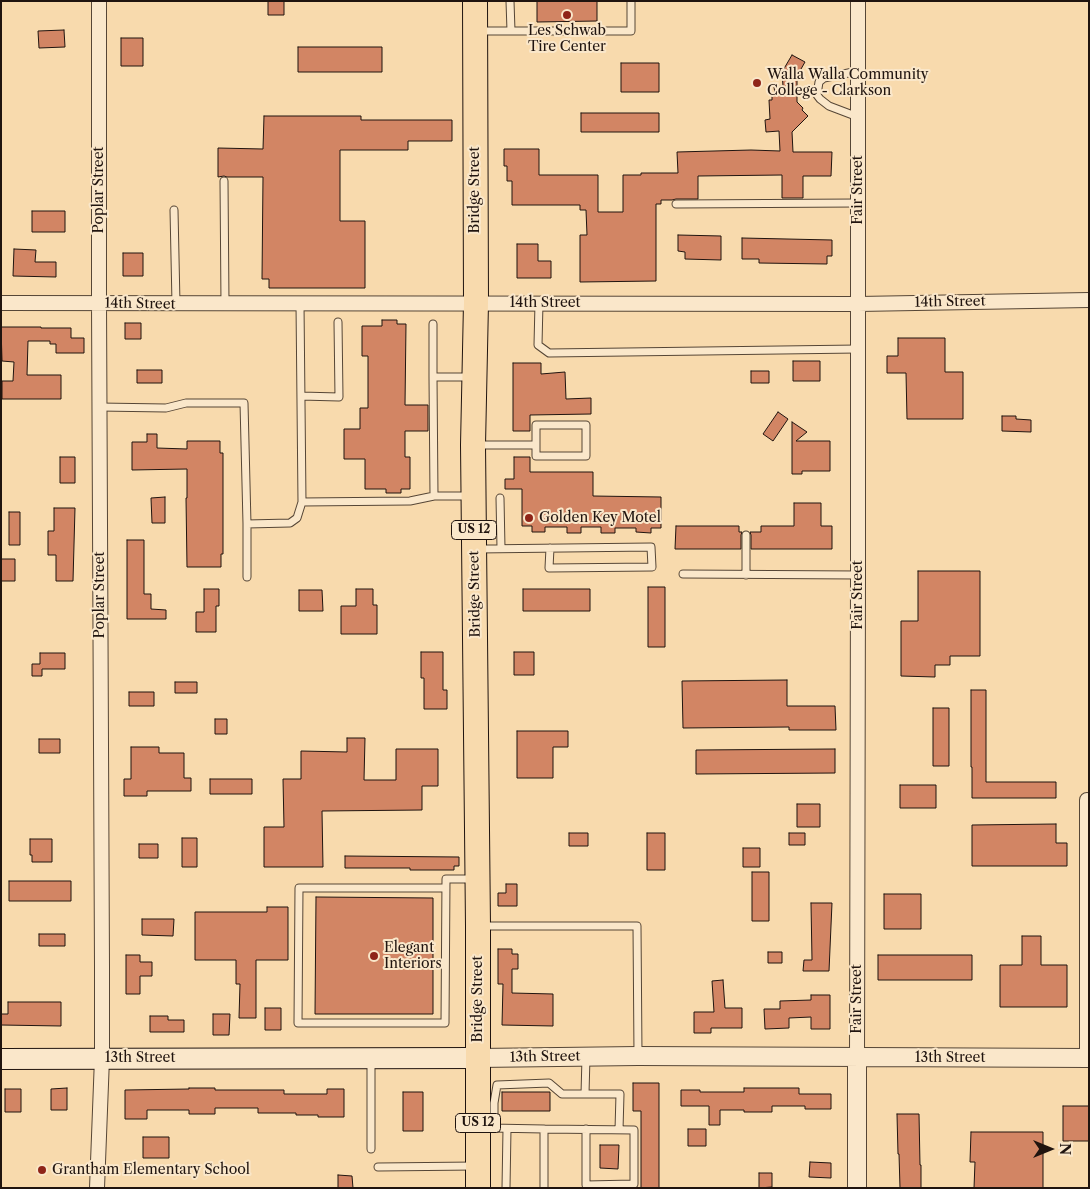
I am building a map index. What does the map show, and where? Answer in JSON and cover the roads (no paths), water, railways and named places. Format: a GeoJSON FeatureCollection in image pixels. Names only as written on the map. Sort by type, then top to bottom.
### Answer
{"type":"FeatureCollection","features":[{"type":"Feature","properties":{"kind":"highway","name":"Bridge Street"},"geometry":{"type":"LineString","coordinates":[[474,1],[476,303],[473,445],[478,1058],[486,1128],[478,1177]]}},
{"type":"Feature","properties":{"kind":"main road","name":"13th Street"},"geometry":{"type":"LineString","coordinates":[[1,1059],[478,1058]]}},
{"type":"Feature","properties":{"kind":"street","name":"Poplar Street"},"geometry":{"type":"LineString","coordinates":[[97,1188],[102,1058],[99,1]]}},
{"type":"Feature","properties":{"kind":"street","name":"Fair Street"},"geometry":{"type":"LineString","coordinates":[[857,1188],[858,1]]}},
{"type":"Feature","properties":{"kind":"street","name":"14th Street"},"geometry":{"type":"LineString","coordinates":[[1,304],[858,304],[1089,300]]}},
{"type":"Feature","properties":{"kind":"street"},"geometry":{"type":"LineString","coordinates":[[1087,800],[1088,1058]]}},
{"type":"Feature","properties":{"kind":"street","name":"13th Street"},"geometry":{"type":"LineString","coordinates":[[478,1058],[638,1056],[1088,1058]]}},
{"type":"Feature","properties":{"kind":"lane"},"geometry":{"type":"LineString","coordinates":[[510,1],[511,31]]}},
{"type":"Feature","properties":{"kind":"lane"},"geometry":{"type":"LineString","coordinates":[[475,31],[631,31],[631,1]]}},
{"type":"Feature","properties":{"kind":"lane"},"geometry":{"type":"LineString","coordinates":[[858,72],[824,78],[818,82],[817,94],[829,106],[858,116]]}},
{"type":"Feature","properties":{"kind":"lane"},"geometry":{"type":"LineString","coordinates":[[224,181],[225,304]]}},
{"type":"Feature","properties":{"kind":"lane"},"geometry":{"type":"LineString","coordinates":[[676,204],[858,203]]}},
{"type":"Feature","properties":{"kind":"lane"},"geometry":{"type":"LineString","coordinates":[[174,210],[176,304]]}},
{"type":"Feature","properties":{"kind":"lane"},"geometry":{"type":"LineString","coordinates":[[539,303],[538,345],[549,353],[858,349]]}},
{"type":"Feature","properties":{"kind":"lane"},"geometry":{"type":"LineString","coordinates":[[247,524],[290,523],[297,518],[302,502],[300,304]]}},
{"type":"Feature","properties":{"kind":"lane"},"geometry":{"type":"LineString","coordinates":[[301,396],[339,397],[338,322]]}},
{"type":"Feature","properties":{"kind":"lane"},"geometry":{"type":"LineString","coordinates":[[433,324],[434,496]]}},
{"type":"Feature","properties":{"kind":"lane"},"geometry":{"type":"LineString","coordinates":[[433,377],[474,377]]}},
{"type":"Feature","properties":{"kind":"lane"},"geometry":{"type":"LineString","coordinates":[[99,407],[166,408],[186,403],[244,403],[247,578]]}},
{"type":"Feature","properties":{"kind":"lane"},"geometry":{"type":"LineString","coordinates":[[536,425],[586,425],[586,456],[536,456],[536,445],[536,425]]}},
{"type":"Feature","properties":{"kind":"lane"},"geometry":{"type":"LineString","coordinates":[[473,445],[536,445]]}},
{"type":"Feature","properties":{"kind":"lane"},"geometry":{"type":"LineString","coordinates":[[302,502],[410,501],[434,496],[474,496]]}},
{"type":"Feature","properties":{"kind":"lane"},"geometry":{"type":"LineString","coordinates":[[500,498],[501,548]]}},
{"type":"Feature","properties":{"kind":"lane"},"geometry":{"type":"LineString","coordinates":[[746,535],[746,575]]}},
{"type":"Feature","properties":{"kind":"lane"},"geometry":{"type":"LineString","coordinates":[[474,549],[501,548],[651,547],[652,567],[549,568],[550,548]]}},
{"type":"Feature","properties":{"kind":"lane"},"geometry":{"type":"LineString","coordinates":[[683,574],[858,575]]}},
{"type":"Feature","properties":{"kind":"lane"},"geometry":{"type":"LineString","coordinates":[[446,888],[299,888],[298,1023],[445,1024],[446,888],[446,879],[478,879]]}},
{"type":"Feature","properties":{"kind":"lane"},"geometry":{"type":"LineString","coordinates":[[478,926],[637,926],[638,1056]]}},
{"type":"Feature","properties":{"kind":"lane"},"geometry":{"type":"LineString","coordinates":[[585,1094],[586,1057]]}},
{"type":"Feature","properties":{"kind":"lane"},"geometry":{"type":"LineString","coordinates":[[371,1058],[371,1149]]}},
{"type":"Feature","properties":{"kind":"lane"},"geometry":{"type":"LineString","coordinates":[[586,1130],[586,1185],[634,1184],[634,1130],[619,1130],[586,1130],[507,1129],[486,1128],[494,1103],[497,1085],[549,1083],[562,1094],[620,1094],[619,1130]]}},
{"type":"Feature","properties":{"kind":"lane"},"geometry":{"type":"LineString","coordinates":[[506,1188],[507,1129]]}},
{"type":"Feature","properties":{"kind":"lane"},"geometry":{"type":"LineString","coordinates":[[544,1129],[544,1188]]}},
{"type":"Feature","properties":{"kind":"lane"},"geometry":{"type":"LineString","coordinates":[[378,1166],[478,1177]]}},
{"type":"Feature","properties":{"kind":"place","name":"Les Schwab Tire Center"},"geometry":{"type":"Point","coordinates":[567,15]}},
{"type":"Feature","properties":{"kind":"place","name":"Walla Walla Community College - Clarkson"},"geometry":{"type":"Point","coordinates":[757,83]}},
{"type":"Feature","properties":{"kind":"place","name":"Golden Key Motel"},"geometry":{"type":"Point","coordinates":[529,518]}},
{"type":"Feature","properties":{"kind":"place","name":"Elegant Interiors"},"geometry":{"type":"Point","coordinates":[374,956]}},
{"type":"Feature","properties":{"kind":"place","name":"Grantham Elementary School"},"geometry":{"type":"Point","coordinates":[42,1170]}}]}
